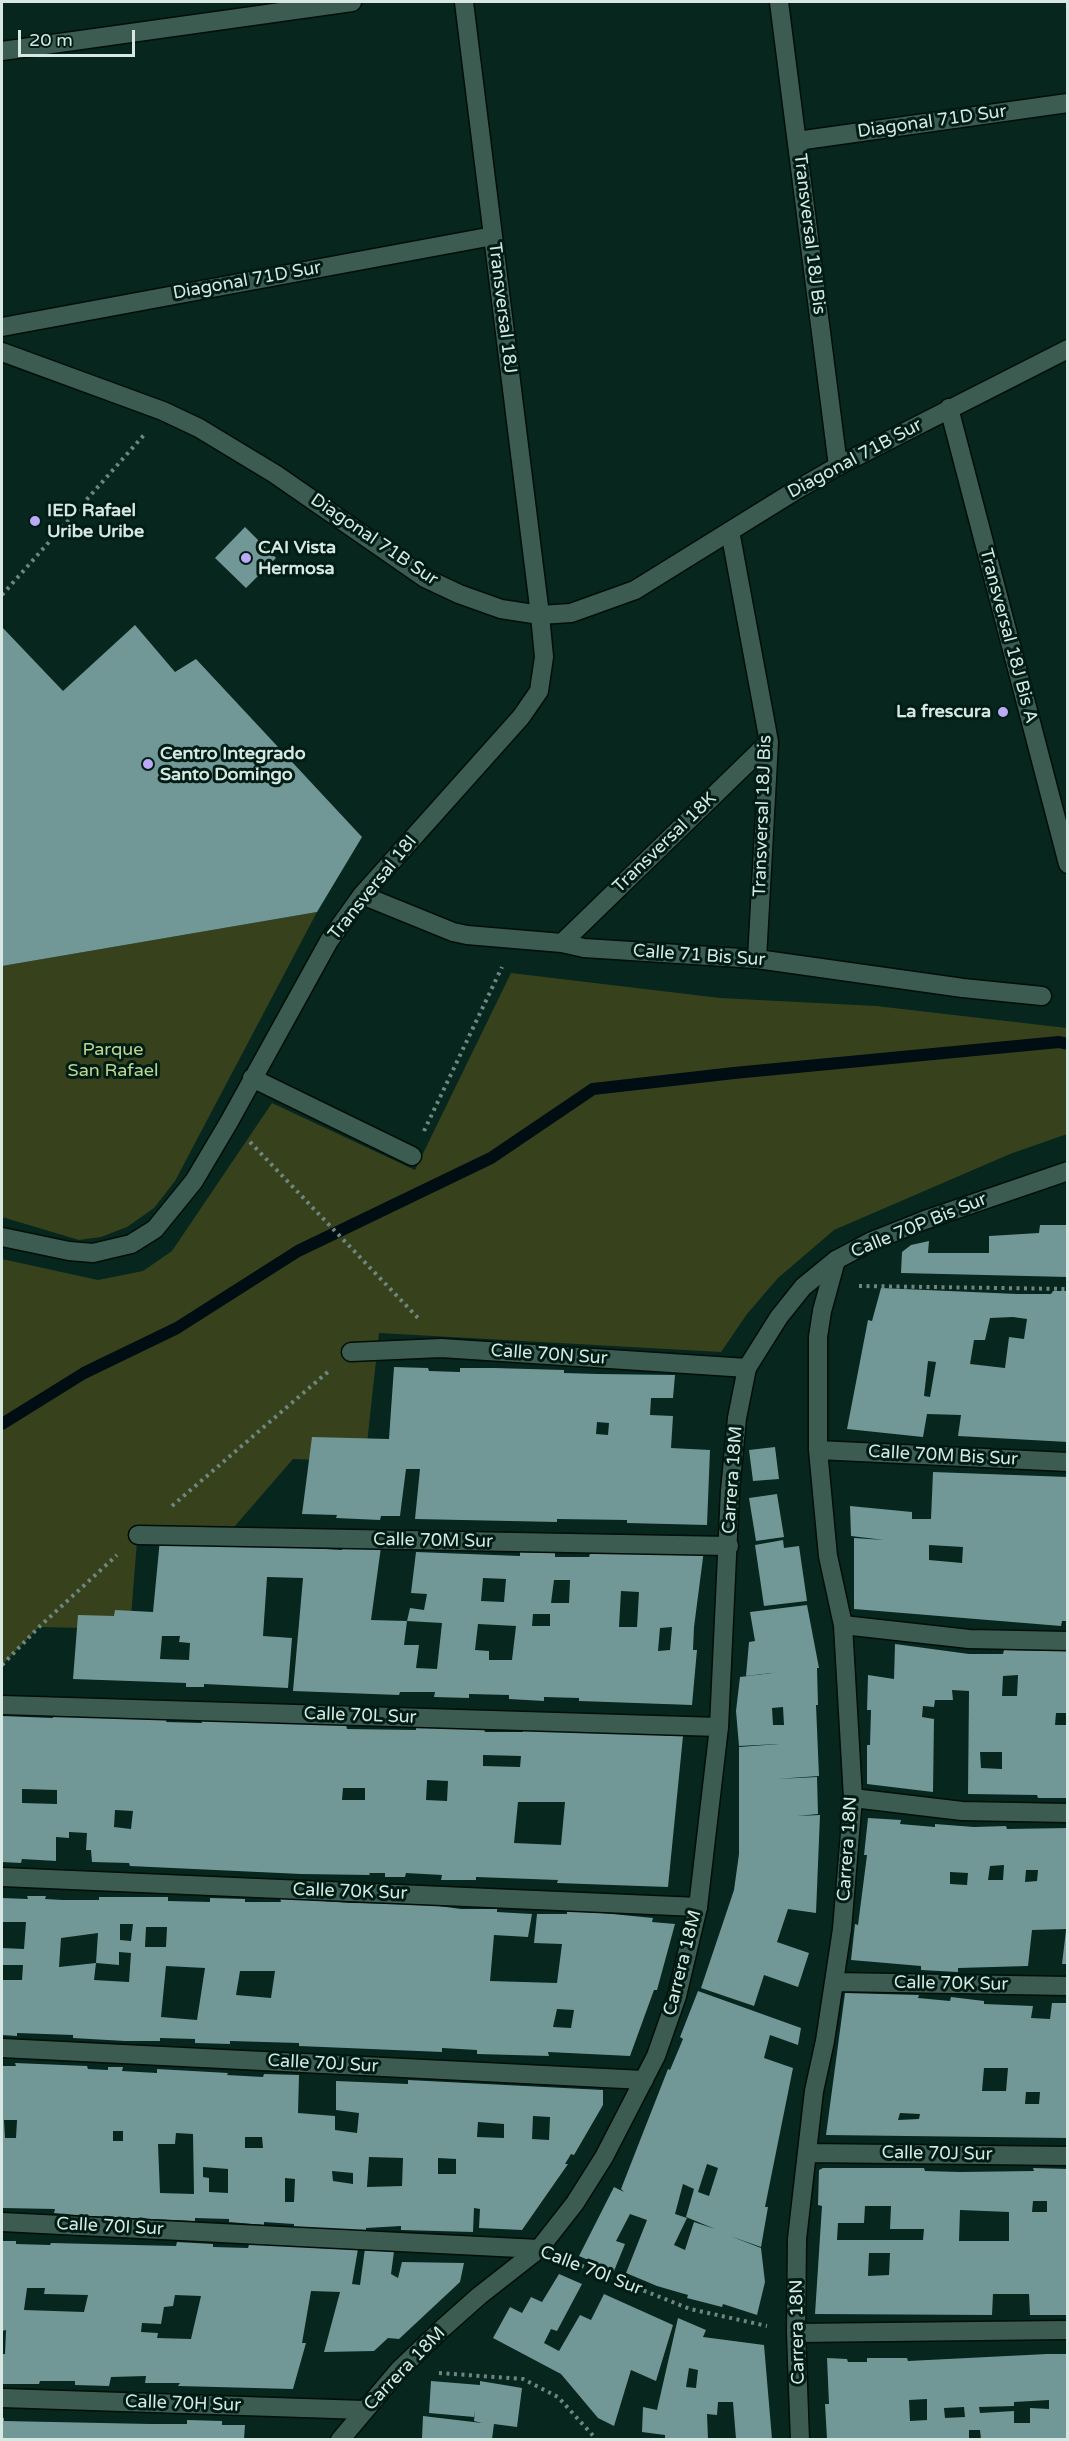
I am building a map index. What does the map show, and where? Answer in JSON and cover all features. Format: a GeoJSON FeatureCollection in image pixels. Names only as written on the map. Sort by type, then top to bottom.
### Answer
{"type":"FeatureCollection","features":[{"type":"Feature","properties":{"kind":"street"},"geometry":{"type":"LineString","coordinates":[[2,51],[352,2]]}},
{"type":"Feature","properties":{"kind":"street","name":"Transversal 18J"},"geometry":{"type":"LineString","coordinates":[[464,2],[540,615]]}},
{"type":"Feature","properties":{"kind":"street","name":"Transversal 18J Bis"},"geometry":{"type":"LineString","coordinates":[[779,2],[838,466]]}},
{"type":"Feature","properties":{"kind":"street","name":"Diagonal 71D Sur"},"geometry":{"type":"LineString","coordinates":[[797,141],[1068,103]]}},
{"type":"Feature","properties":{"kind":"street","name":"Diagonal 71D Sur"},"geometry":{"type":"LineString","coordinates":[[2,327],[493,236]]}},
{"type":"Feature","properties":{"kind":"street","name":"Diagonal 71B Sur"},"geometry":{"type":"LineString","coordinates":[[2,352],[163,411],[226,442],[256,461],[425,578],[459,594],[501,609],[540,615],[571,613],[635,590],[838,466],[1068,349]]}},
{"type":"Feature","properties":{"kind":"street","name":"Transversal 18J Bis A"},"geometry":{"type":"LineString","coordinates":[[949,408],[1068,864]]}},
{"type":"Feature","properties":{"kind":"street","name":"Transversal 18J Bis"},"geometry":{"type":"LineString","coordinates":[[730,531],[769,742],[757,959]]}},
{"type":"Feature","properties":{"kind":"street","name":"Transversal 18I"},"geometry":{"type":"LineString","coordinates":[[2,1237],[69,1251],[93,1253],[131,1244],[155,1228],[194,1180],[229,1122],[329,942],[362,896],[521,717],[539,691],[544,657],[540,615]]}},
{"type":"Feature","properties":{"kind":"street","name":"Transversal 18K"},"geometry":{"type":"LineString","coordinates":[[562,943],[769,742]]}},
{"type":"Feature","properties":{"kind":"street","name":"Calle 71 Bis Sur"},"geometry":{"type":"LineString","coordinates":[[362,896],[453,932],[562,943],[584,948],[757,959],[963,988],[1042,996]]}},
{"type":"Feature","properties":{"kind":"street"},"geometry":{"type":"LineString","coordinates":[[252,1078],[412,1156]]}},
{"type":"Feature","properties":{"kind":"street","name":"Calle 70P Bis Sur"},"geometry":{"type":"LineString","coordinates":[[747,1368],[779,1317],[803,1287],[836,1260],[872,1241],[925,1220],[1068,1171]]}},
{"type":"Feature","properties":{"kind":"street","name":"Carrera 18N"},"geometry":{"type":"LineString","coordinates":[[800,2439],[796,2333],[797,2239],[814,2091],[842,1929],[854,1798],[843,1625],[828,1556],[818,1450],[818,1337],[828,1286],[836,1260]]}},
{"type":"Feature","properties":{"kind":"street","name":"Calle 70N Sur"},"geometry":{"type":"LineString","coordinates":[[351,1352],[441,1348],[747,1368]]}},
{"type":"Feature","properties":{"kind":"street","name":"Carrera 18M"},"geometry":{"type":"LineString","coordinates":[[340,2439],[399,2370],[479,2296],[539,2249],[575,2203],[604,2157],[656,2056],[677,1996],[698,1907],[719,1726],[730,1491],[737,1418],[747,1368]]}},
{"type":"Feature","properties":{"kind":"street","name":"Calle 70M Bis Sur"},"geometry":{"type":"LineString","coordinates":[[818,1450],[1068,1462]]}},
{"type":"Feature","properties":{"kind":"street","name":"Calle 70M Sur"},"geometry":{"type":"LineString","coordinates":[[138,1535],[729,1546]]}},
{"type":"Feature","properties":{"kind":"street"},"geometry":{"type":"LineString","coordinates":[[843,1625],[969,1639],[1068,1641]]}},
{"type":"Feature","properties":{"kind":"street","name":"Calle 70L Sur"},"geometry":{"type":"LineString","coordinates":[[2,1705],[719,1726]]}},
{"type":"Feature","properties":{"kind":"street"},"geometry":{"type":"LineString","coordinates":[[854,1798],[962,1811],[1068,1813]]}},
{"type":"Feature","properties":{"kind":"street","name":"Calle 70K Sur"},"geometry":{"type":"LineString","coordinates":[[2,1877],[698,1907]]}},
{"type":"Feature","properties":{"kind":"street","name":"Calle 70K Sur"},"geometry":{"type":"LineString","coordinates":[[834,1982],[1068,1986]]}},
{"type":"Feature","properties":{"kind":"street","name":"Calle 70J Sur"},"geometry":{"type":"LineString","coordinates":[[2,2048],[644,2080]]}},
{"type":"Feature","properties":{"kind":"street","name":"Calle 70J Sur"},"geometry":{"type":"LineString","coordinates":[[807,2153],[1068,2156]]}},
{"type":"Feature","properties":{"kind":"street","name":"Calle 70I Sur"},"geometry":{"type":"LineString","coordinates":[[2,2222],[539,2249]]}},
{"type":"Feature","properties":{"kind":"street"},"geometry":{"type":"LineString","coordinates":[[796,2333],[1068,2330]]}},
{"type":"Feature","properties":{"kind":"street","name":"Calle 70H Sur"},"geometry":{"type":"LineString","coordinates":[[2,2397],[364,2410]]}},
{"type":"Feature","properties":{"kind":"path"},"geometry":{"type":"LineString","coordinates":[[2,595],[135,448],[163,411]]}},
{"type":"Feature","properties":{"kind":"path"},"geometry":{"type":"LineString","coordinates":[[412,1156],[515,939]]}},
{"type":"Feature","properties":{"kind":"path"},"geometry":{"type":"LineString","coordinates":[[229,1122],[277,1169],[414,1314]]}},
{"type":"Feature","properties":{"kind":"path"},"geometry":{"type":"LineString","coordinates":[[828,1286],[1068,1289]]}},
{"type":"Feature","properties":{"kind":"path","name":"Calle 70I Sur"},"geometry":{"type":"LineString","coordinates":[[539,2249],[690,2309],[796,2333]]}},
{"type":"Feature","properties":{"kind":"path"},"geometry":{"type":"LineString","coordinates":[[399,2370],[524,2379],[558,2397],[597,2439]]}},
{"type":"Feature","properties":{"kind":"green space","name":"Parque San Rafael"},"geometry":{"type":"Polygon","coordinates":[[[317,912],[175,1181],[154,1208],[127,1227],[101,1237],[79,1240],[2,1217],[2,966],[317,912]]]}},
{"type":"Feature","properties":{"kind":"green space"},"geometry":{"type":"Polygon","coordinates":[[[511,973],[720,998],[876,1006],[1067,1028],[1067,1134],[1010,1154],[834,1230],[778,1278],[747,1314],[721,1352],[379,1333],[365,1462],[293,1459],[228,1534],[138,1529],[130,1629],[39,1627],[2,1665],[2,1259],[98,1280],[143,1271],[172,1251],[272,1103],[415,1170],[511,973]]]}},
{"type":"Feature","properties":{"kind":"building","name":"CAI Vista Hermosa"},"geometry":{"type":"Polygon","coordinates":[[[245,527],[276,558],[246,588],[215,558],[245,527]]]}},
{"type":"Feature","properties":{"kind":"building","name":"Centro Integrado Santo Domingo"},"geometry":{"type":"Polygon","coordinates":[[[135,625],[175,672],[196,659],[362,837],[317,912],[2,966],[2,627],[63,691],[135,625]]]}},
{"type":"Feature","properties":{"kind":"building"},"geometry":{"type":"Polygon","coordinates":[[[1040,1225],[1068,1225],[1068,1277],[901,1273],[902,1252],[911,1245],[929,1241],[928,1253],[989,1253],[989,1236],[1039,1233],[1040,1225]]]}},
{"type":"Feature","properties":{"kind":"building"},"geometry":{"type":"Polygon","coordinates":[[[881,1288],[1017,1294],[1051,1294],[1053,1291],[1068,1291],[1068,1442],[958,1436],[961,1415],[927,1414],[923,1437],[847,1429],[868,1320],[872,1321],[881,1288]],[[990,1318],[985,1340],[974,1340],[970,1364],[1005,1368],[1009,1337],[1024,1339],[1027,1319],[990,1318]],[[928,1361],[924,1396],[930,1397],[936,1362],[928,1361]]]}},
{"type":"Feature","properties":{"kind":"building"},"geometry":{"type":"Polygon","coordinates":[[[394,1367],[460,1372],[460,1368],[494,1368],[564,1370],[564,1373],[675,1375],[673,1398],[651,1398],[650,1415],[673,1416],[671,1448],[710,1450],[707,1525],[627,1523],[627,1520],[557,1519],[557,1522],[415,1519],[420,1469],[406,1469],[400,1516],[381,1516],[380,1520],[302,1514],[312,1437],[389,1439],[394,1367]],[[597,1422],[596,1434],[608,1435],[609,1423],[597,1422]]]}},
{"type":"Feature","properties":{"kind":"building"},"geometry":{"type":"Polygon","coordinates":[[[775,1447],[779,1479],[753,1481],[749,1450],[775,1447]]]}},
{"type":"Feature","properties":{"kind":"building"},"geometry":{"type":"Polygon","coordinates":[[[933,1472],[1068,1477],[1068,1621],[1062,1621],[1061,1626],[854,1609],[854,1538],[884,1540],[851,1536],[850,1506],[912,1512],[912,1519],[931,1519],[933,1472]],[[929,1545],[929,1560],[962,1563],[963,1547],[929,1545]]]}},
{"type":"Feature","properties":{"kind":"building"},"geometry":{"type":"Polygon","coordinates":[[[777,1494],[784,1537],[756,1541],[749,1498],[777,1494]]]}},
{"type":"Feature","properties":{"kind":"building"},"geometry":{"type":"Polygon","coordinates":[[[160,1539],[342,1550],[343,1545],[381,1547],[371,1620],[407,1621],[410,1608],[424,1610],[427,1594],[411,1593],[416,1552],[520,1556],[520,1552],[555,1553],[555,1557],[589,1557],[590,1554],[704,1550],[694,1627],[693,1650],[697,1650],[692,1705],[579,1701],[579,1698],[544,1697],[544,1701],[509,1699],[509,1695],[469,1694],[469,1698],[434,1697],[435,1692],[400,1692],[399,1695],[293,1691],[303,1578],[267,1577],[263,1636],[292,1638],[288,1688],[204,1684],[204,1687],[186,1687],[186,1683],[73,1679],[78,1615],[114,1616],[115,1610],[153,1612],[160,1539]],[[483,1578],[481,1601],[504,1602],[506,1579],[483,1578]],[[554,1580],[551,1603],[569,1603],[570,1580],[554,1580]],[[621,1591],[619,1627],[637,1627],[639,1592],[621,1591]],[[533,1614],[532,1626],[550,1626],[550,1614],[533,1614]],[[407,1621],[404,1645],[419,1645],[416,1668],[437,1669],[442,1623],[407,1621]],[[478,1624],[475,1650],[489,1651],[489,1660],[512,1660],[516,1626],[478,1624]],[[672,1627],[660,1628],[658,1651],[670,1650],[672,1627]],[[162,1636],[160,1659],[189,1660],[190,1643],[179,1642],[180,1636],[162,1636]]]}},
{"type":"Feature","properties":{"kind":"building"},"geometry":{"type":"Polygon","coordinates":[[[783,1540],[784,1548],[799,1546],[807,1601],[764,1606],[755,1545],[783,1540]]]}},
{"type":"Feature","properties":{"kind":"building"},"geometry":{"type":"Polygon","coordinates":[[[807,1605],[819,1668],[817,1668],[818,1705],[816,1705],[819,1776],[777,1779],[817,1777],[818,1814],[797,1816],[820,1815],[816,1913],[788,1909],[777,1942],[809,1953],[798,1987],[764,1975],[754,2006],[701,1988],[734,1890],[739,1854],[739,1747],[779,1744],[739,1746],[736,1711],[740,1677],[780,1672],[746,1676],[749,1642],[755,1641],[750,1612],[807,1605]],[[783,1707],[772,1708],[773,1725],[784,1725],[783,1707]]]}},
{"type":"Feature","properties":{"kind":"building"},"geometry":{"type":"Polygon","coordinates":[[[895,1644],[969,1654],[1003,1654],[1004,1650],[1068,1651],[1068,1713],[1056,1713],[1055,1725],[1068,1725],[1068,1798],[968,1794],[969,1691],[952,1690],[953,1700],[935,1700],[934,1707],[923,1706],[922,1717],[934,1719],[933,1792],[867,1784],[867,1745],[870,1745],[871,1710],[867,1710],[868,1675],[894,1679],[895,1644]],[[1018,1675],[1003,1676],[1002,1696],[1017,1696],[1018,1675]],[[980,1752],[981,1768],[1002,1769],[1002,1752],[980,1752]]]}},
{"type":"Feature","properties":{"kind":"building"},"geometry":{"type":"Polygon","coordinates":[[[53,1715],[167,1719],[166,1722],[202,1723],[201,1720],[346,1725],[347,1729],[416,1730],[416,1727],[484,1729],[485,1732],[523,1732],[522,1728],[683,1736],[668,1887],[476,1877],[476,1880],[441,1880],[442,1875],[406,1873],[405,1877],[385,1877],[385,1873],[369,1873],[370,1875],[301,1874],[130,1866],[129,1863],[92,1862],[91,1850],[86,1850],[87,1833],[69,1832],[69,1838],[56,1837],[56,1861],[22,1859],[21,1863],[2,1862],[2,1716],[53,1718],[53,1715]],[[483,1755],[483,1766],[520,1767],[521,1756],[483,1755]],[[427,1780],[426,1800],[447,1801],[448,1781],[427,1780]],[[343,1788],[342,1800],[365,1800],[365,1788],[343,1788]],[[22,1789],[22,1803],[57,1804],[57,1790],[22,1789]],[[518,1802],[514,1843],[561,1845],[565,1802],[518,1802]],[[115,1810],[114,1827],[131,1829],[133,1811],[115,1810]]]}},
{"type":"Feature","properties":{"kind":"building"},"geometry":{"type":"Polygon","coordinates":[[[868,1818],[901,1820],[900,1824],[935,1827],[935,1824],[974,1827],[1006,1826],[1007,1829],[1068,1828],[1068,1929],[1032,1930],[1028,1966],[958,1968],[958,1972],[921,1970],[921,1966],[851,1960],[867,1855],[864,1855],[868,1818]],[[1004,1865],[990,1866],[988,1880],[1003,1880],[1004,1865]],[[1026,1870],[1025,1882],[1037,1881],[1038,1870],[1026,1870]],[[950,1872],[950,1884],[967,1885],[968,1873],[950,1872]]]}},
{"type":"Feature","properties":{"kind":"building"},"geometry":{"type":"Polygon","coordinates":[[[27,1896],[46,1896],[45,1899],[63,1900],[99,1900],[99,1897],[168,1897],[168,1901],[210,1902],[210,1898],[245,1899],[245,1902],[281,1902],[280,1898],[351,1903],[424,1904],[532,1914],[528,1937],[494,1935],[490,1981],[557,1983],[562,1944],[534,1943],[537,1914],[567,1914],[567,1911],[602,1913],[653,1918],[652,1922],[675,1924],[657,1990],[654,1990],[630,2056],[548,2052],[549,2056],[477,2054],[477,2050],[442,2048],[442,2052],[299,2046],[299,2043],[230,2041],[230,2044],[195,2043],[195,2039],[160,2038],[160,2041],[125,2041],[73,2038],[73,2035],[17,2033],[17,2036],[2,2035],[2,1980],[22,1980],[23,1965],[2,1965],[2,1948],[24,1949],[26,1922],[2,1922],[2,1898],[28,1899],[27,1896]],[[120,1924],[120,1940],[131,1941],[133,1924],[120,1924]],[[146,1927],[145,1947],[166,1947],[167,1927],[146,1927]],[[98,1933],[61,1938],[59,1967],[96,1963],[98,1933]],[[119,1952],[119,1965],[96,1963],[94,1980],[129,1982],[131,1953],[119,1952]],[[166,1966],[161,2017],[197,2020],[205,1968],[166,1966]],[[240,1971],[236,1995],[271,1998],[275,1971],[240,1971]],[[557,2009],[553,2027],[571,2028],[574,2010],[557,2009]]]}},
{"type":"Feature","properties":{"kind":"building"},"geometry":{"type":"Polygon","coordinates":[[[1066,1930],[1068,1964],[1062,1964],[1066,1930]]]}},
{"type":"Feature","properties":{"kind":"building"},"geometry":{"type":"Polygon","coordinates":[[[698,1991],[801,2028],[798,2045],[770,2035],[764,2058],[793,2068],[765,2207],[768,2207],[761,2247],[730,2236],[761,2248],[765,2282],[757,2315],[723,2304],[722,2307],[687,2298],[688,2295],[657,2286],[626,2273],[647,2220],[630,2214],[616,2241],[625,2244],[614,2271],[579,2256],[614,2187],[624,2192],[621,2189],[668,2069],[670,2070],[683,2039],[680,2037],[698,1991]],[[707,2164],[698,2192],[709,2196],[718,2168],[707,2164]],[[683,2184],[675,2214],[687,2218],[674,2245],[685,2250],[694,2222],[715,2229],[686,2217],[694,2189],[683,2184]]]}},
{"type":"Feature","properties":{"kind":"building"},"geometry":{"type":"Polygon","coordinates":[[[845,1993],[919,1995],[918,1998],[950,2001],[951,1997],[984,2001],[984,2004],[1033,2006],[1031,2018],[1050,2019],[1052,2003],[1068,2003],[1068,2138],[826,2135],[845,1993]],[[984,2068],[982,2091],[1006,2091],[1008,2068],[984,2068]],[[1026,2092],[1025,2104],[1039,2104],[1040,2092],[1026,2092]],[[900,2113],[898,2120],[919,2119],[920,2114],[900,2113]]]}},
{"type":"Feature","properties":{"kind":"building"},"geometry":{"type":"Polygon","coordinates":[[[15,2063],[87,2066],[88,2069],[108,2070],[108,2067],[123,2067],[122,2071],[157,2073],[157,2069],[263,2077],[264,2074],[299,2075],[298,2113],[335,2116],[335,2130],[357,2133],[359,2113],[336,2110],[336,2081],[408,2084],[408,2080],[603,2090],[603,2105],[574,2155],[571,2154],[565,2164],[568,2164],[522,2230],[479,2228],[480,2209],[474,2208],[473,2232],[401,2230],[401,2226],[366,2228],[366,2232],[294,2227],[294,2224],[264,2222],[264,2225],[229,2222],[229,2219],[195,2218],[195,2221],[88,2216],[54,2213],[55,2209],[2,2208],[2,2066],[16,2066],[15,2063]],[[533,2116],[532,2139],[549,2140],[550,2117],[533,2116]],[[4,2120],[5,2138],[16,2138],[17,2120],[4,2120]],[[478,2122],[477,2137],[504,2138],[504,2124],[478,2122]],[[113,2131],[113,2141],[123,2141],[123,2131],[113,2131]],[[176,2133],[175,2144],[158,2144],[160,2193],[194,2194],[193,2134],[176,2133]],[[245,2137],[245,2148],[263,2148],[262,2137],[245,2137]],[[369,2157],[367,2187],[402,2186],[403,2158],[369,2157]],[[438,2158],[438,2174],[456,2174],[456,2159],[438,2158]],[[203,2167],[203,2177],[209,2178],[209,2192],[228,2193],[228,2169],[203,2167]],[[332,2171],[333,2181],[353,2184],[353,2173],[332,2171]],[[285,2178],[285,2202],[294,2202],[295,2179],[285,2178]]]}},
{"type":"Feature","properties":{"kind":"building"},"geometry":{"type":"Polygon","coordinates":[[[823,2168],[924,2168],[925,2171],[960,2172],[1034,2171],[1033,2168],[1068,2169],[1067,2315],[1030,2315],[1029,2294],[993,2294],[992,2315],[815,2314],[822,2206],[818,2205],[819,2170],[823,2168]],[[1033,2201],[1032,2212],[1047,2212],[1047,2201],[1033,2201]],[[865,2206],[864,2223],[838,2223],[837,2240],[923,2240],[924,2229],[890,2229],[891,2206],[865,2206]],[[960,2210],[959,2241],[1009,2241],[1009,2212],[960,2210]],[[869,2253],[868,2276],[889,2275],[890,2253],[869,2253]]]}},
{"type":"Feature","properties":{"kind":"building"},"geometry":{"type":"Polygon","coordinates":[[[2,2241],[16,2241],[16,2244],[50,2245],[51,2243],[176,2246],[177,2242],[213,2244],[213,2247],[248,2248],[249,2245],[318,2244],[317,2248],[358,2249],[352,2284],[360,2285],[366,2241],[395,2244],[391,2274],[398,2278],[402,2262],[464,2263],[460,2282],[399,2339],[388,2338],[374,2351],[324,2352],[340,2292],[311,2291],[302,2343],[306,2343],[293,2389],[178,2386],[180,2383],[145,2383],[146,2376],[111,2377],[109,2386],[75,2385],[75,2381],[2,2384],[2,2354],[5,2354],[6,2330],[2,2331],[2,2241]],[[27,2288],[24,2310],[84,2312],[88,2295],[44,2294],[45,2288],[27,2288]],[[175,2295],[173,2306],[164,2307],[161,2324],[142,2323],[141,2332],[158,2333],[157,2338],[191,2339],[201,2296],[175,2295]]]}},
{"type":"Feature","properties":{"kind":"building"},"geometry":{"type":"Polygon","coordinates":[[[559,2274],[582,2284],[557,2331],[551,2329],[544,2343],[559,2351],[580,2315],[591,2320],[604,2294],[673,2325],[656,2381],[631,2370],[614,2426],[598,2418],[561,2374],[493,2338],[510,2307],[522,2313],[531,2297],[542,2302],[559,2274]]]}},
{"type":"Feature","properties":{"kind":"building"},"geometry":{"type":"Polygon","coordinates":[[[678,2318],[706,2330],[703,2337],[764,2345],[772,2439],[736,2439],[733,2402],[718,2402],[717,2415],[707,2414],[708,2439],[665,2439],[665,2435],[642,2432],[643,2407],[657,2410],[678,2318]],[[689,2368],[686,2387],[696,2388],[698,2370],[689,2368]]]}},
{"type":"Feature","properties":{"kind":"building"},"geometry":{"type":"Polygon","coordinates":[[[1068,2354],[1068,2439],[981,2439],[980,2430],[969,2430],[969,2439],[827,2439],[825,2404],[829,2404],[827,2358],[847,2359],[848,2362],[867,2362],[867,2358],[907,2358],[908,2361],[1068,2354]],[[927,2399],[909,2400],[910,2421],[927,2420],[927,2399]],[[1049,2400],[1014,2402],[1014,2406],[979,2407],[980,2413],[1014,2411],[1014,2423],[1030,2423],[1030,2408],[1049,2409],[1049,2400]],[[964,2407],[944,2408],[945,2418],[965,2417],[964,2407]]]}},
{"type":"Feature","properties":{"kind":"building"},"geometry":{"type":"Polygon","coordinates":[[[431,2381],[480,2385],[480,2381],[522,2388],[517,2427],[494,2424],[492,2439],[422,2439],[423,2416],[482,2423],[474,2421],[475,2409],[474,2417],[429,2413],[431,2381]]]}},
{"type":"Feature","properties":{"kind":"building"},"geometry":{"type":"Polygon","coordinates":[[[2,2418],[4,2421],[151,2424],[187,2424],[187,2420],[222,2421],[222,2425],[245,2425],[244,2439],[2,2439],[2,2418]]]}},
{"type":"Feature","properties":{"kind":"waterway"},"geometry":{"type":"LineString","coordinates":[[2,1424],[84,1373],[177,1328],[298,1251],[491,1158],[593,1089],[1059,1042],[1068,1044]]}},
{"type":"Feature","properties":{"kind":"place","name":"IED Rafael Uribe Uribe"},"geometry":{"type":"Point","coordinates":[35,521]}},
{"type":"Feature","properties":{"kind":"place","name":"CAI Vista Hermosa"},"geometry":{"type":"Point","coordinates":[246,558]}},
{"type":"Feature","properties":{"kind":"place","name":"La frescura"},"geometry":{"type":"Point","coordinates":[1003,712]}},
{"type":"Feature","properties":{"kind":"place","name":"Centro Integrado Santo Domingo"},"geometry":{"type":"Point","coordinates":[148,764]}}]}
